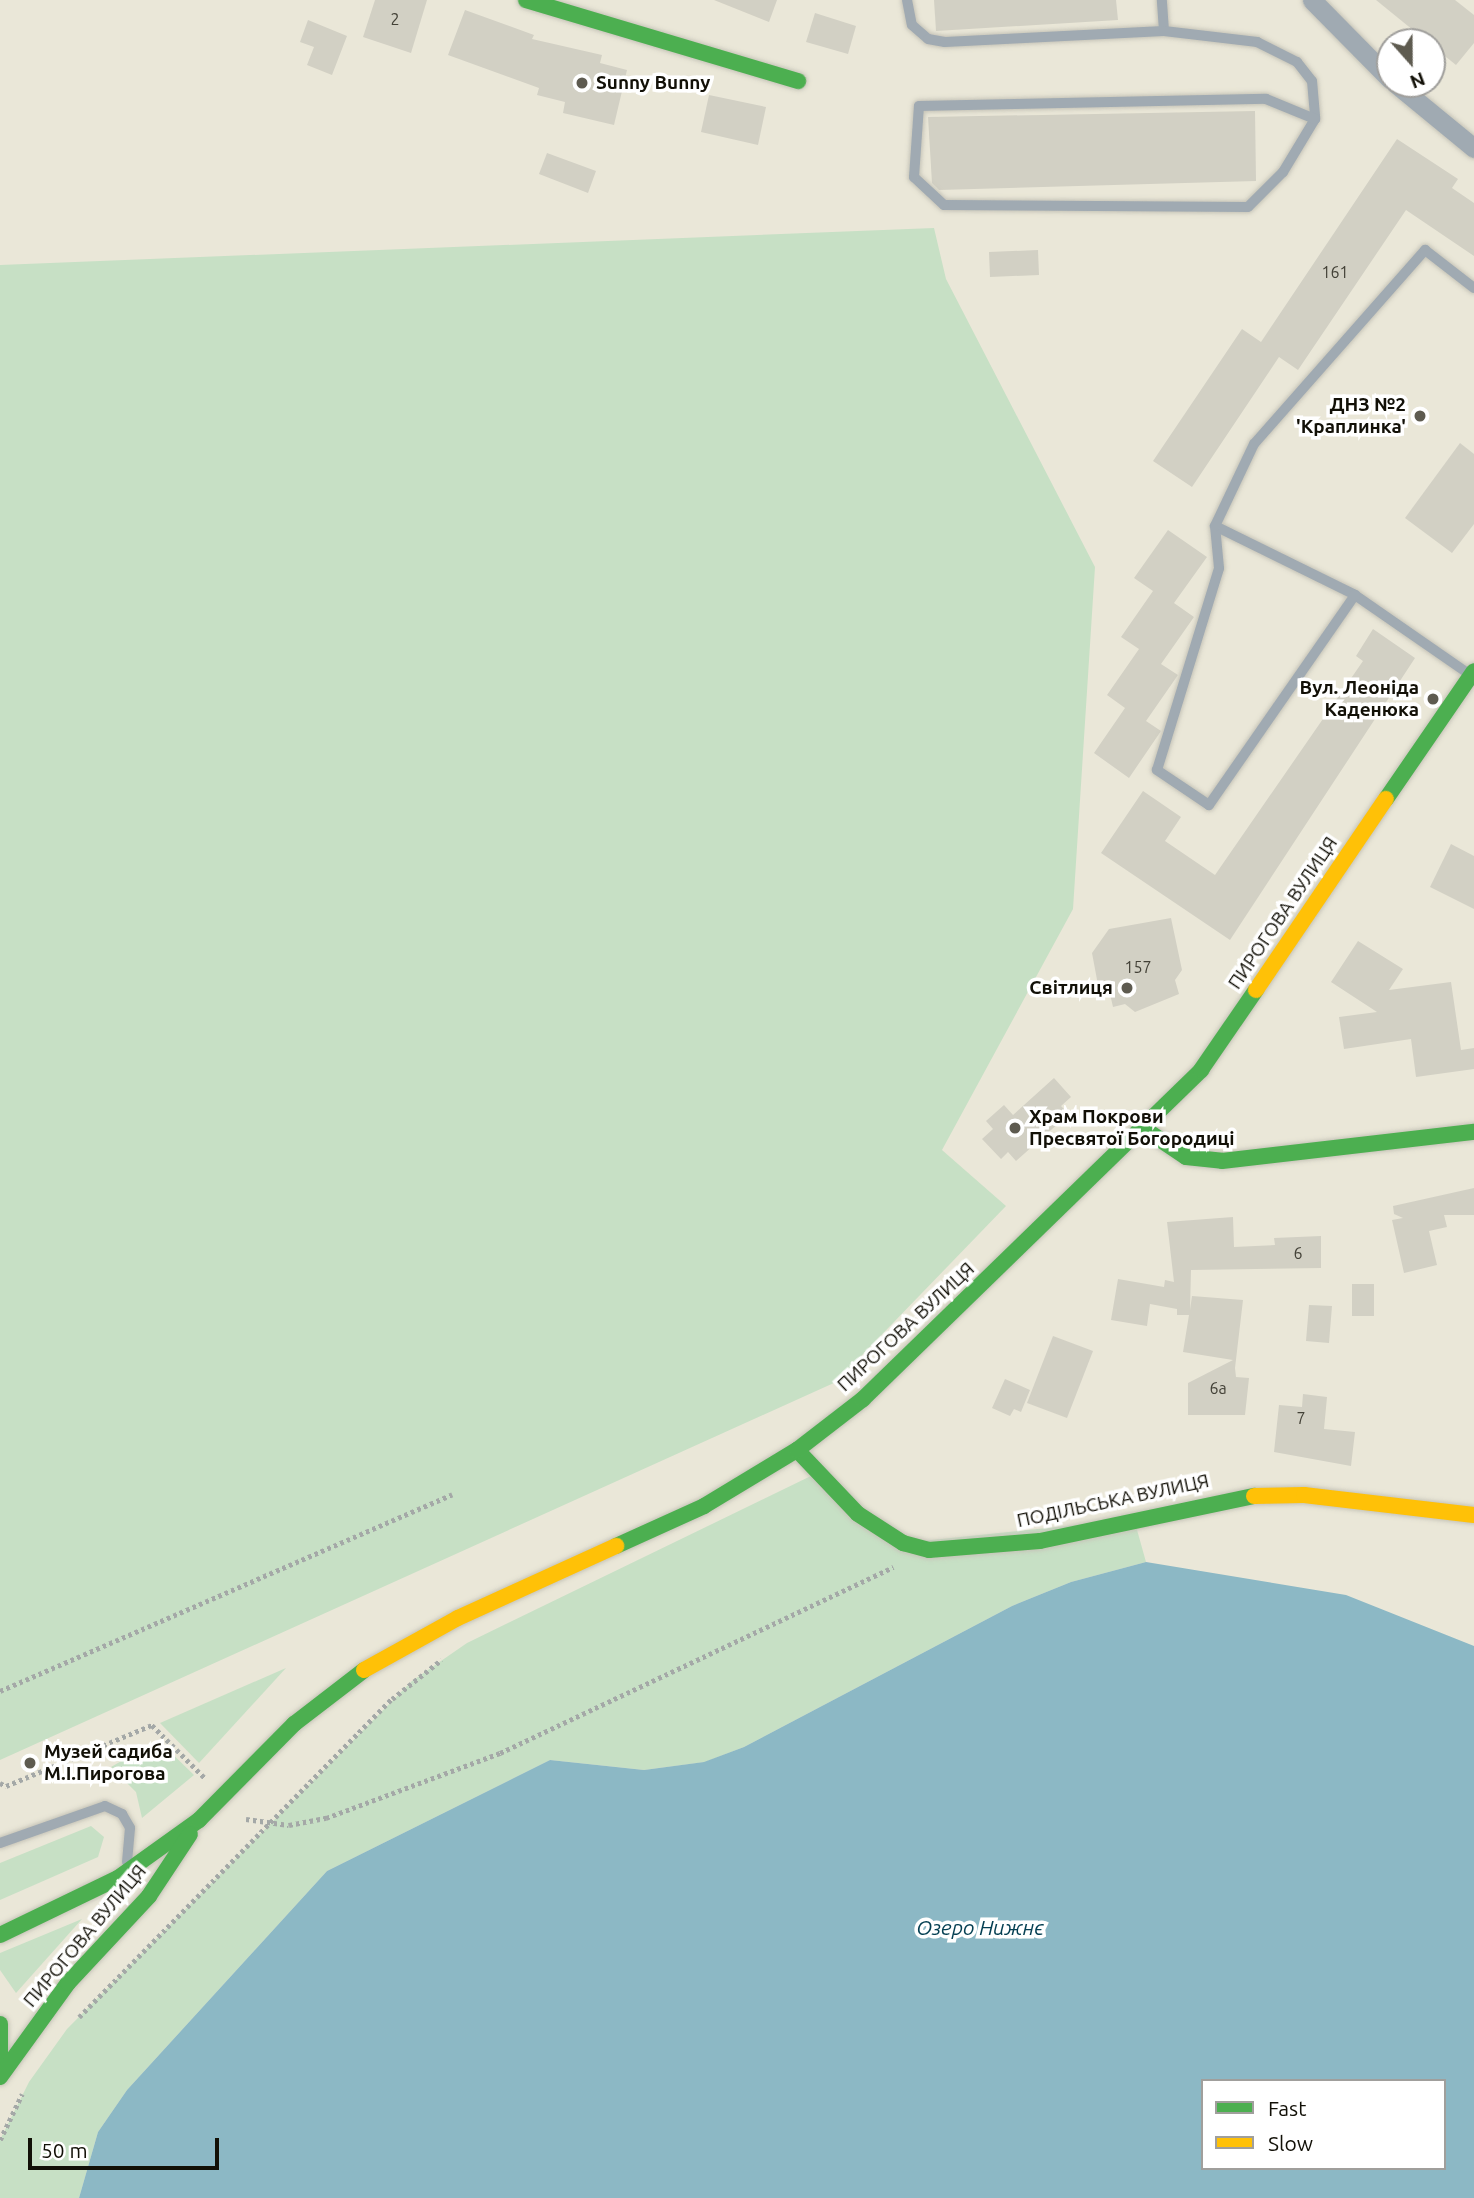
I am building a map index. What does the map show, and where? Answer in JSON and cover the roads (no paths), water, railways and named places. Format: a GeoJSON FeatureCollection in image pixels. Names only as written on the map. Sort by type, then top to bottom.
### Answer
{"type":"FeatureCollection","features":[{"type":"Feature","properties":{"kind":"street"},"geometry":{"type":"LineString","coordinates":[[526,0],[799,81]]}},
{"type":"Feature","properties":{"kind":"street"},"geometry":{"type":"LineString","coordinates":[[1312,0],[1376,65]]}},
{"type":"Feature","properties":{"kind":"street"},"geometry":{"type":"LineString","coordinates":[[1413,98],[1474,148]]}},
{"type":"Feature","properties":{"kind":"street","name":"ПИРОГОВА ВУЛИЦЯ"},"geometry":{"type":"LineString","coordinates":[[0,1935],[118,1878],[199,1820],[294,1724],[367,1667],[458,1618],[704,1506],[797,1450],[882,1382],[1143,1128],[1218,1048],[1472,673]]}},
{"type":"Feature","properties":{"kind":"street"},"geometry":{"type":"LineString","coordinates":[[1143,1128],[1186,1157],[1222,1161],[1474,1132]]}},
{"type":"Feature","properties":{"kind":"street","name":"ПОДІЛЬСЬКА ВУЛИЦЯ"},"geometry":{"type":"LineString","coordinates":[[797,1450],[858,1514],[903,1543],[929,1550],[1040,1541],[1245,1496],[1304,1495],[1474,1514]]}},
{"type":"Feature","properties":{"kind":"street","name":"ПИРОГОВА ВУЛИЦЯ"},"geometry":{"type":"LineString","coordinates":[[0,2077],[68,1983],[149,1896],[199,1820]]}},
{"type":"Feature","properties":{"kind":"street"},"geometry":{"type":"LineString","coordinates":[[0,2024],[0,2070]]}},
{"type":"Feature","properties":{"kind":"lane"},"geometry":{"type":"LineString","coordinates":[[907,0],[912,25],[928,39],[945,42],[1164,31],[1257,42],[1297,62],[1312,81],[1315,119],[1283,172],[1248,207],[944,205],[914,177],[919,106],[1266,99],[1315,119]]}},
{"type":"Feature","properties":{"kind":"lane"},"geometry":{"type":"LineString","coordinates":[[1162,0],[1164,31]]}},
{"type":"Feature","properties":{"kind":"lane"},"geometry":{"type":"LineString","coordinates":[[1354,595],[1209,805],[1157,769],[1219,568],[1215,526],[1254,444],[1425,250],[1474,288]]}},
{"type":"Feature","properties":{"kind":"lane"},"geometry":{"type":"LineString","coordinates":[[1215,526],[1354,595],[1472,673]]}},
{"type":"Feature","properties":{"kind":"lane"},"geometry":{"type":"LineString","coordinates":[[0,1843],[105,1806],[122,1814],[130,1828],[129,1858],[118,1878]]}},
{"type":"Feature","properties":{"kind":"water","name":"Озеро Нижнє"},"geometry":{"type":"Polygon","coordinates":[[[1146,1562],[1346,1595],[1474,1646],[1474,2198],[79,2198],[98,2132],[127,2090],[327,1871],[550,1760],[644,1770],[704,1762],[744,1747],[1012,1606],[1071,1582],[1146,1562]]]}},
{"type":"Feature","properties":{"kind":"place","name":"Sunny Bunny"},"geometry":{"type":"Point","coordinates":[582,83]}},
{"type":"Feature","properties":{"kind":"place","name":"ДНЗ №2 'Краплинка'"},"geometry":{"type":"Point","coordinates":[1420,416]}},
{"type":"Feature","properties":{"kind":"place","name":"Вул. Леоніда Каденюка"},"geometry":{"type":"Point","coordinates":[1433,699]}},
{"type":"Feature","properties":{"kind":"place","name":"Світлиця"},"geometry":{"type":"Point","coordinates":[1127,988]}},
{"type":"Feature","properties":{"kind":"place","name":"Храм Покрови Пресвятої Богородиці"},"geometry":{"type":"Point","coordinates":[1015,1128]}},
{"type":"Feature","properties":{"kind":"place","name":"Музей садиба М.І.Пирогова"},"geometry":{"type":"Point","coordinates":[30,1763]}}]}
